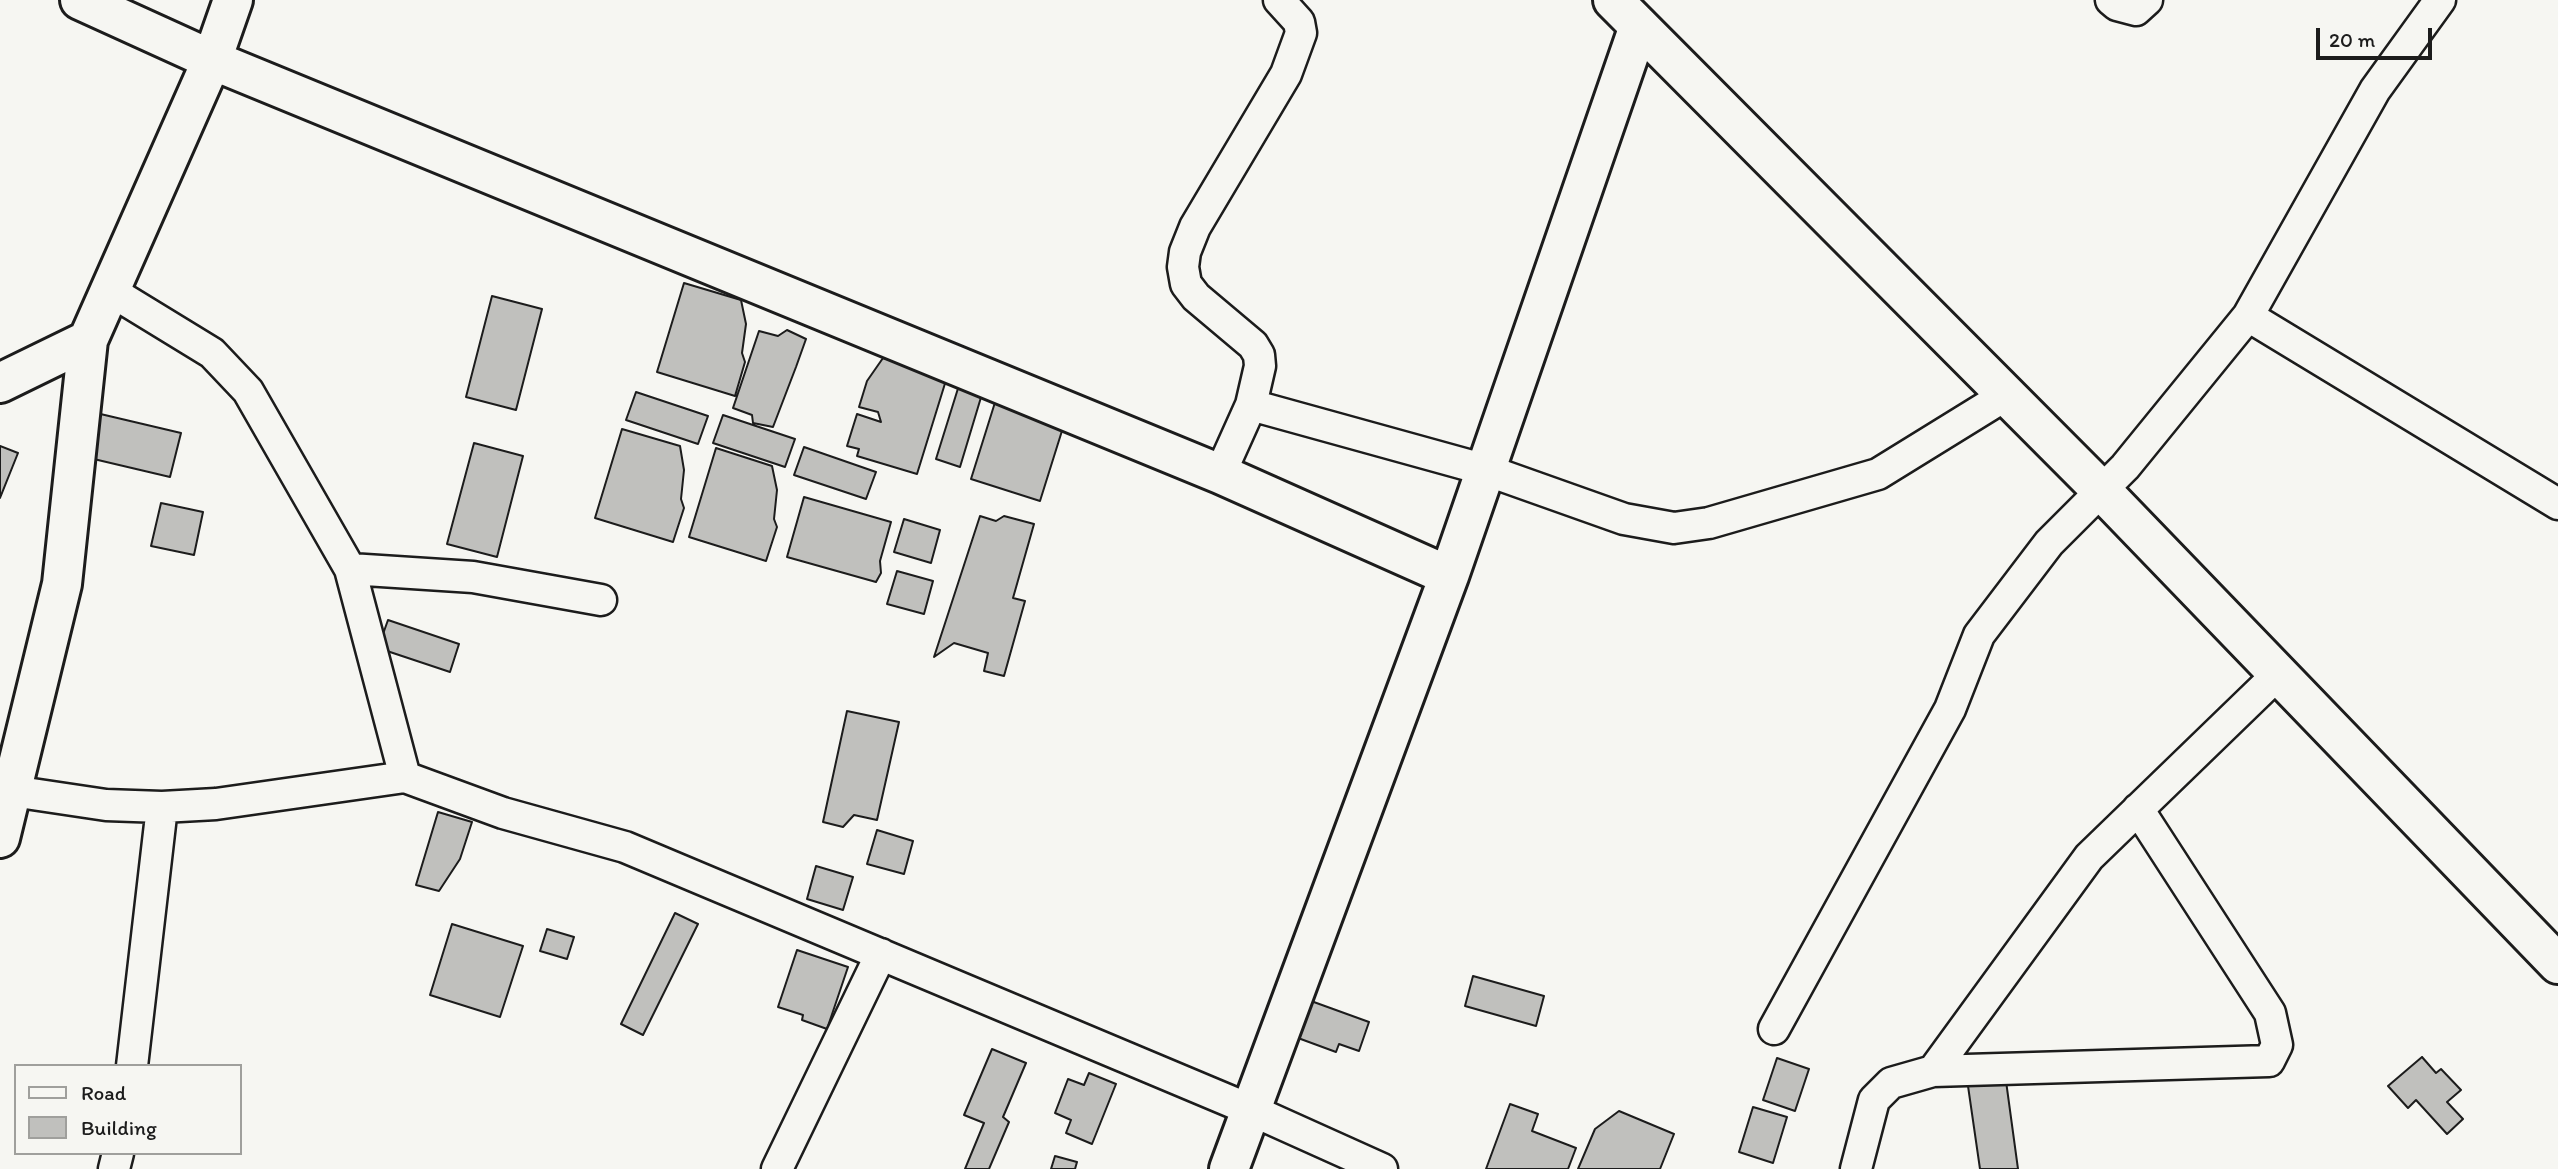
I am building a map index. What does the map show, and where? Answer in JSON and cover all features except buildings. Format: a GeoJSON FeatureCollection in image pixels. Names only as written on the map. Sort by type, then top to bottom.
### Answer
{"type":"FeatureCollection","features":[{"type":"Feature","properties":{"kind":"street"},"geometry":{"type":"LineString","coordinates":[[80,0],[212,60],[1220,474],[1449,576]]}},
{"type":"Feature","properties":{"kind":"street"},"geometry":{"type":"LineString","coordinates":[[0,838],[62,584],[88,340],[212,60],[233,0]]}},
{"type":"Feature","properties":{"kind":"street"},"geometry":{"type":"LineString","coordinates":[[1220,474],[1251,405],[1260,366],[1259,355],[1253,345],[1196,297],[1186,284],[1182,267],[1195,227],[1286,74],[1301,33],[1299,22],[1279,0]]}},
{"type":"Feature","properties":{"kind":"street"},"geometry":{"type":"LineString","coordinates":[[2111,0],[2117,5],[2136,10],[2147,0]]}},
{"type":"Feature","properties":{"kind":"street"},"geometry":{"type":"LineString","coordinates":[[1774,1029],[1950,709],[1979,635],[2049,543],[2125,467],[2248,316],[2375,90],[2440,0]]}},
{"type":"Feature","properties":{"kind":"street"},"geometry":{"type":"LineString","coordinates":[[1229,1169],[1486,470],[1626,13],[2102,491],[2558,964]]}},
{"type":"Feature","properties":{"kind":"street"},"geometry":{"type":"LineString","coordinates":[[109,290],[212,353],[248,391],[350,569],[405,778]]}},
{"type":"Feature","properties":{"kind":"street"},"geometry":{"type":"LineString","coordinates":[[2248,316],[2558,504]]}},
{"type":"Feature","properties":{"kind":"street"},"geometry":{"type":"LineString","coordinates":[[0,383],[88,340]]}},
{"type":"Feature","properties":{"kind":"street"},"geometry":{"type":"LineString","coordinates":[[1251,405],[1486,470],[1624,519],[1674,528],[1709,523],[1878,474],[2006,396]]}},
{"type":"Feature","properties":{"kind":"street"},"geometry":{"type":"LineString","coordinates":[[350,569],[473,577],[601,600]]}},
{"type":"Feature","properties":{"kind":"street"},"geometry":{"type":"LineString","coordinates":[[1933,1071],[2089,857],[2278,674]]}},
{"type":"Feature","properties":{"kind":"street"},"geometry":{"type":"LineString","coordinates":[[12,791],[106,805],[162,807],[216,804],[405,778],[503,813],[625,847],[1251,1110],[1382,1169]]}},
{"type":"Feature","properties":{"kind":"street"},"geometry":{"type":"LineString","coordinates":[[132,1064],[162,807]]}},
{"type":"Feature","properties":{"kind":"street"},"geometry":{"type":"LineString","coordinates":[[1856,1169],[1874,1100],[1891,1083],[1933,1071],[2269,1061],[2277,1045],[2270,1013],[2138,809]]}},
{"type":"Feature","properties":{"kind":"street"},"geometry":{"type":"LineString","coordinates":[[777,1169],[881,954]]}}]}
